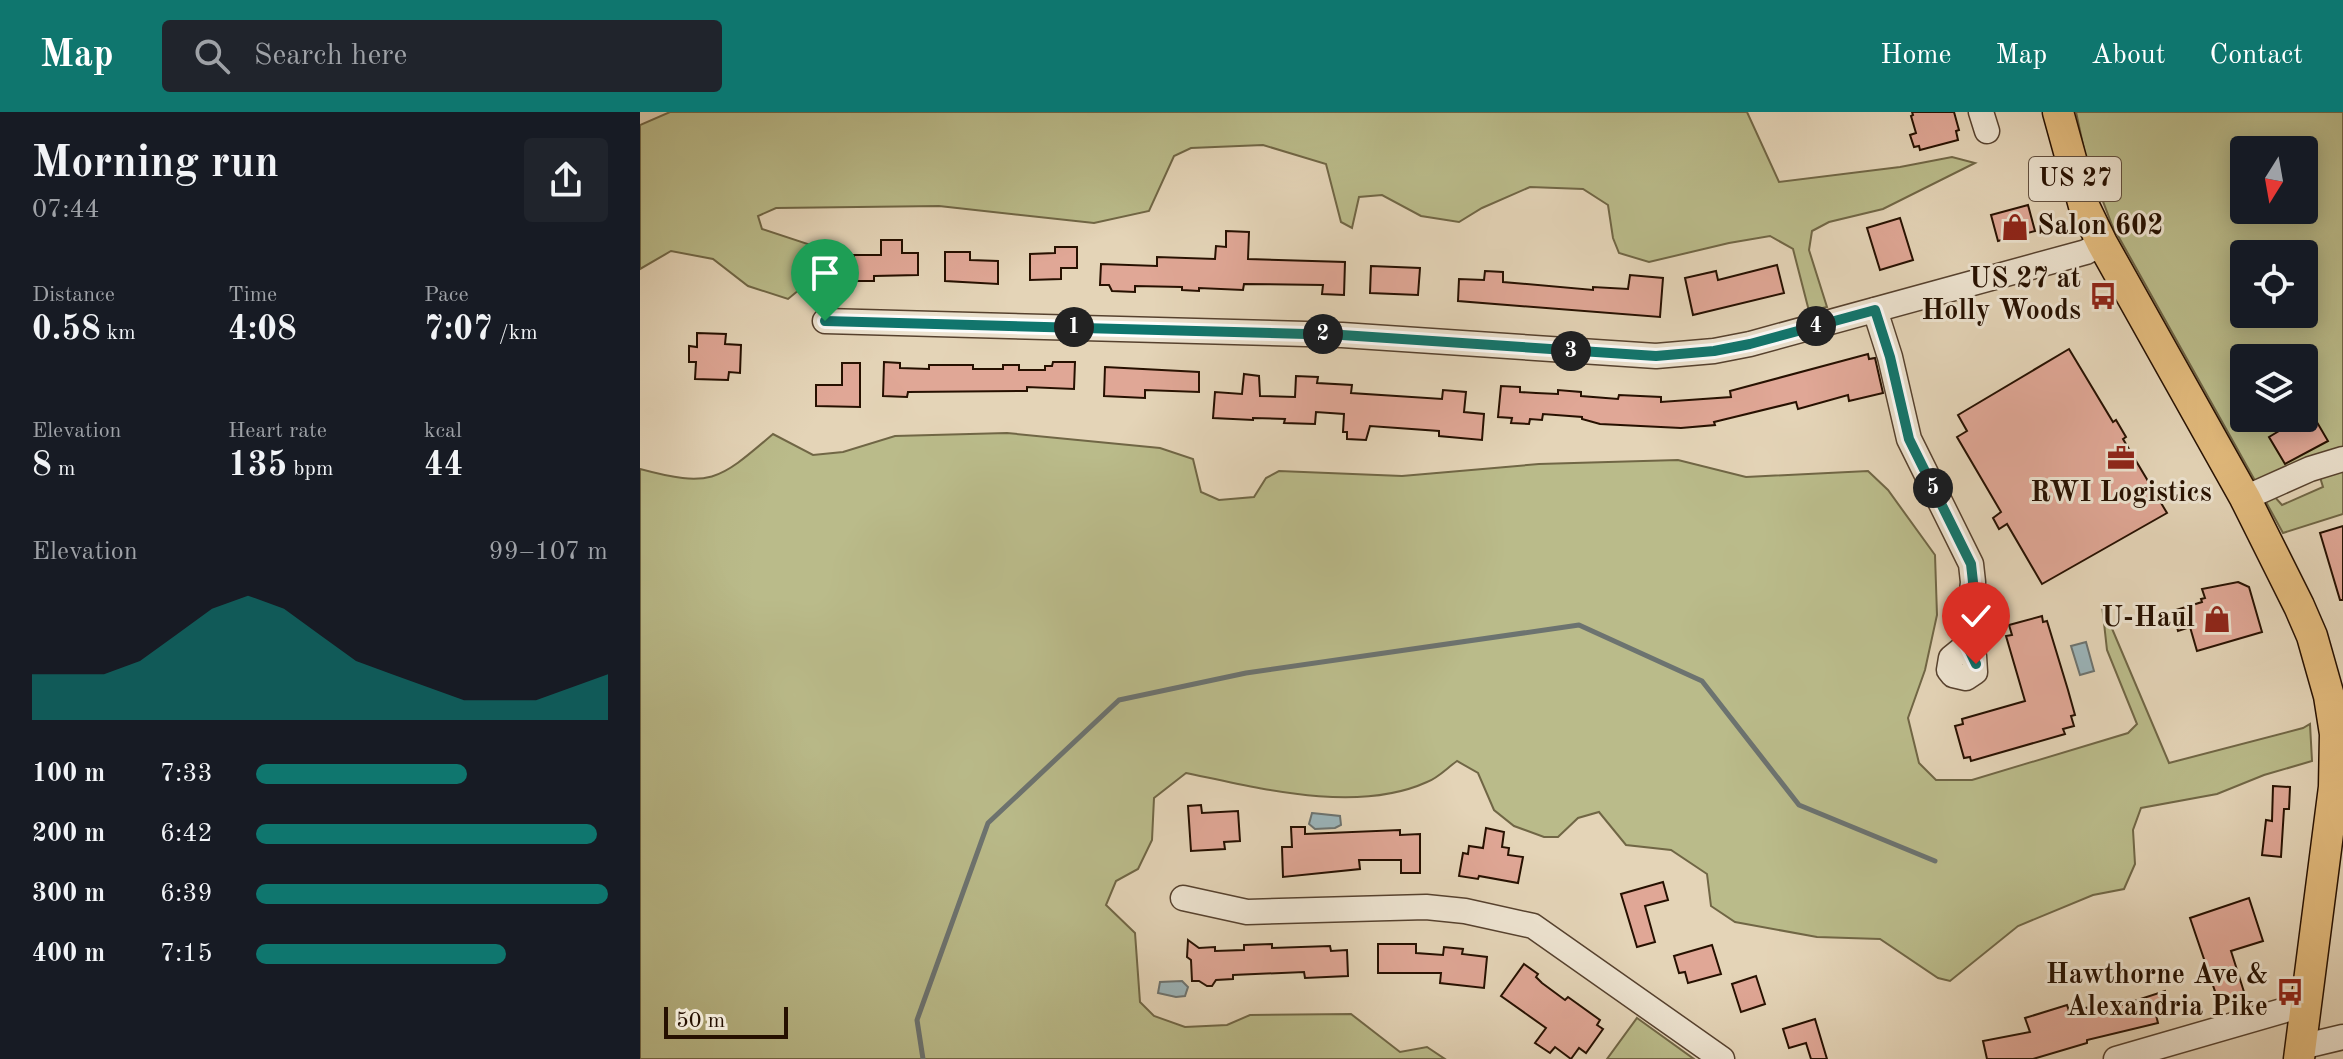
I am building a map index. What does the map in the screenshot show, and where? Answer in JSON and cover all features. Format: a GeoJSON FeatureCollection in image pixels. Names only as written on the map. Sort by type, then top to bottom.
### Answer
{"type":"FeatureCollection","features":[{"type":"Feature","properties":{"kind":"main road","name":"US 27"},"geometry":{"type":"LineString","coordinates":[[2058,112],[2084,206],[2245,498],[2310,630],[2336,694],[2334,787],[2300,1053]]}},
{"type":"Feature","properties":{"kind":"street"},"geometry":{"type":"LineString","coordinates":[[825,321],[1342,335],[1656,356],[1750,344],[2086,252],[2102,243]]}},
{"type":"Feature","properties":{"kind":"street"},"geometry":{"type":"LineString","coordinates":[[1875,310],[1890,357],[1909,439],[1971,564],[1973,582],[1967,645]]}},
{"type":"Feature","properties":{"kind":"street"},"geometry":{"type":"LineString","coordinates":[[2245,498],[2310,469],[2343,459]]}},
{"type":"Feature","properties":{"kind":"street"},"geometry":{"type":"LineString","coordinates":[[1183,898],[1247,912],[1426,907],[1533,926],[1722,1059]]}},
{"type":"Feature","properties":{"kind":"street"},"geometry":{"type":"LineString","coordinates":[[2116,1059],[2306,1004]]}},
{"type":"Feature","properties":{"kind":"street"},"geometry":{"type":"LineString","coordinates":[[2300,1053],[2343,1037]]}},
{"type":"Feature","properties":{"kind":"green space"},"geometry":{"type":"Polygon","coordinates":[[[670,112],[1747,112],[1779,182],[1900,167],[1952,157],[1975,163],[1883,209],[1829,222],[1812,231],[1809,250],[1827,307],[1809,311],[1793,249],[1770,236],[1649,262],[1619,253],[1613,238],[1608,205],[1583,189],[1530,187],[1459,222],[1421,216],[1382,195],[1359,197],[1352,228],[1341,222],[1326,164],[1263,145],[1191,148],[1174,156],[1149,211],[1094,223],[939,206],[776,208],[758,216],[762,229],[823,249],[831,259],[822,271],[788,299],[748,286],[713,259],[671,251],[640,269],[640,125],[670,112]]]}},
{"type":"Feature","properties":{"kind":"green space"},"geometry":{"type":"Polygon","coordinates":[[[2076,112],[2343,112],[2343,452],[2258,486],[2112,225],[2085,154],[2076,112]]]}},
{"type":"Feature","properties":{"kind":"green space"},"geometry":{"type":"Polygon","coordinates":[[[1007,433],[1160,448],[1193,459],[1201,492],[1219,500],[1254,497],[1266,478],[1279,471],[1402,476],[1539,464],[1678,460],[1746,477],[1868,471],[1888,490],[1935,555],[1937,615],[1925,670],[1908,718],[1919,763],[1936,780],[1972,780],[2128,733],[2137,724],[2107,650],[2102,605],[2169,763],[2310,724],[2312,761],[2264,775],[2217,794],[2141,808],[2133,830],[2135,864],[2124,889],[2093,895],[2018,926],[1950,981],[1938,978],[1880,939],[1817,937],[1735,922],[1711,906],[1707,874],[1671,850],[1626,845],[1599,812],[1578,818],[1558,837],[1544,837],[1514,826],[1494,810],[1478,773],[1457,761],[1427,782],[1370,796],[1339,797],[1275,791],[1186,773],[1154,798],[1152,840],[1138,869],[1116,881],[1106,905],[1135,933],[1140,1002],[1154,1016],[1185,1027],[1227,1025],[1250,1015],[1351,1014],[1400,1052],[1427,1047],[1445,1059],[640,1059],[640,469],[683,478],[712,476],[739,462],[773,434],[813,455],[843,452],[895,436],[1007,433]]]}},
{"type":"Feature","properties":{"kind":"green space"},"geometry":{"type":"Polygon","coordinates":[[[2343,466],[2343,514],[2283,533],[2266,502],[2274,496],[2282,505],[2323,487],[2319,474],[2343,466]]]}},
{"type":"Feature","properties":{"kind":"green space"},"geometry":{"type":"Polygon","coordinates":[[[1637,1018],[1694,1059],[1607,1059],[1637,1018]]]}},
{"type":"Feature","properties":{"kind":"water"},"geometry":{"type":"Polygon","coordinates":[[[2086,642],[2094,671],[2080,675],[2071,646],[2086,642]]]}},
{"type":"Feature","properties":{"kind":"water"},"geometry":{"type":"Polygon","coordinates":[[[1312,813],[1340,816],[1341,825],[1315,829],[1309,824],[1312,813]]]}},
{"type":"Feature","properties":{"kind":"water"},"geometry":{"type":"Polygon","coordinates":[[[1182,981],[1188,987],[1185,996],[1158,993],[1160,982],[1182,981]]]}},
{"type":"Feature","properties":{"kind":"building"},"geometry":{"type":"Polygon","coordinates":[[[1912,112],[1954,112],[1959,130],[1956,131],[1958,140],[1920,150],[1919,146],[1914,147],[1910,135],[1916,133],[1912,112]]]}},
{"type":"Feature","properties":{"kind":"building","name":"Salon 602"},"geometry":{"type":"Polygon","coordinates":[[[2028,205],[2035,231],[1998,241],[1991,215],[2028,205]]]}},
{"type":"Feature","properties":{"kind":"building"},"geometry":{"type":"Polygon","coordinates":[[[1900,218],[1913,260],[1880,270],[1867,228],[1900,218]]]}},
{"type":"Feature","properties":{"kind":"building"},"geometry":{"type":"Polygon","coordinates":[[[1226,231],[1249,232],[1248,259],[1345,262],[1344,295],[1322,294],[1323,285],[1244,284],[1243,290],[1199,288],[1199,291],[1182,290],[1182,287],[1135,286],[1135,292],[1112,291],[1109,285],[1100,285],[1101,264],[1157,266],[1157,257],[1215,259],[1216,246],[1226,247],[1226,231]]]}},
{"type":"Feature","properties":{"kind":"building"},"geometry":{"type":"Polygon","coordinates":[[[881,240],[902,240],[902,253],[918,253],[918,275],[874,276],[874,281],[854,281],[854,255],[881,255],[881,240]]]}},
{"type":"Feature","properties":{"kind":"building"},"geometry":{"type":"Polygon","coordinates":[[[1055,247],[1077,247],[1077,268],[1061,268],[1061,279],[1030,280],[1030,254],[1055,253],[1055,247]]]}},
{"type":"Feature","properties":{"kind":"building"},"geometry":{"type":"Polygon","coordinates":[[[945,252],[970,252],[970,260],[998,261],[998,284],[945,281],[945,252]]]}},
{"type":"Feature","properties":{"kind":"building"},"geometry":{"type":"Polygon","coordinates":[[[1777,265],[1784,293],[1693,315],[1685,278],[1716,271],[1718,280],[1777,265]]]}},
{"type":"Feature","properties":{"kind":"building"},"geometry":{"type":"Polygon","coordinates":[[[1371,266],[1420,268],[1418,295],[1370,293],[1371,266]]]}},
{"type":"Feature","properties":{"kind":"building"},"geometry":{"type":"Polygon","coordinates":[[[1485,271],[1503,272],[1503,282],[1593,290],[1593,287],[1628,289],[1630,275],[1663,278],[1660,317],[1458,301],[1459,279],[1484,280],[1485,271]]]}},
{"type":"Feature","properties":{"kind":"building"},"geometry":{"type":"Polygon","coordinates":[[[697,333],[726,334],[725,344],[741,345],[740,373],[729,372],[728,380],[695,379],[696,362],[689,362],[689,346],[697,347],[697,333]]]}},
{"type":"Feature","properties":{"kind":"building"},"geometry":{"type":"Polygon","coordinates":[[[2069,349],[2113,422],[2116,420],[2126,437],[2123,439],[2167,513],[2042,584],[2007,524],[1999,529],[1993,518],[2001,512],[1957,437],[1967,431],[1958,415],[2069,349]]]}},
{"type":"Feature","properties":{"kind":"building"},"geometry":{"type":"Polygon","coordinates":[[[1868,354],[1869,359],[1875,358],[1883,393],[1849,401],[1848,395],[1798,409],[1796,402],[1714,422],[1715,425],[1681,428],[1600,424],[1582,417],[1543,414],[1542,420],[1530,419],[1529,424],[1511,423],[1512,418],[1498,417],[1501,386],[1520,387],[1520,392],[1558,394],[1558,390],[1581,392],[1581,396],[1618,399],[1619,395],[1661,397],[1661,402],[1731,397],[1730,391],[1868,354]]]}},
{"type":"Feature","properties":{"kind":"building"},"geometry":{"type":"Polygon","coordinates":[[[884,362],[900,363],[900,368],[973,365],[973,369],[1003,369],[1003,365],[1019,365],[1019,370],[1045,370],[1045,366],[1052,366],[1053,362],[1075,362],[1074,389],[1027,387],[1027,391],[908,392],[907,397],[883,396],[884,362]]]}},
{"type":"Feature","properties":{"kind":"building"},"geometry":{"type":"Polygon","coordinates":[[[842,363],[860,363],[860,407],[816,406],[816,385],[842,385],[842,363]]]}},
{"type":"Feature","properties":{"kind":"building"},"geometry":{"type":"Polygon","coordinates":[[[1105,367],[1199,372],[1199,392],[1145,390],[1145,398],[1104,396],[1105,367]]]}},
{"type":"Feature","properties":{"kind":"building"},"geometry":{"type":"Polygon","coordinates":[[[1244,374],[1259,376],[1260,396],[1295,397],[1296,376],[1318,377],[1317,383],[1352,385],[1351,393],[1442,399],[1443,390],[1466,392],[1464,412],[1484,414],[1482,440],[1439,436],[1439,431],[1370,426],[1366,440],[1347,439],[1347,432],[1343,432],[1344,414],[1316,412],[1315,424],[1284,423],[1285,419],[1213,418],[1215,392],[1242,394],[1244,374]]]}},
{"type":"Feature","properties":{"kind":"building"},"geometry":{"type":"Polygon","coordinates":[[[2318,424],[2328,441],[2285,464],[2269,437],[2277,432],[2318,432],[2318,424]]]}},
{"type":"Feature","properties":{"kind":"building"},"geometry":{"type":"Polygon","coordinates":[[[2343,526],[2343,600],[2340,600],[2320,533],[2343,526]]]}},
{"type":"Feature","properties":{"kind":"building","name":"U-Haul"},"geometry":{"type":"Polygon","coordinates":[[[2238,582],[2249,587],[2262,632],[2197,651],[2190,627],[2178,631],[2173,611],[2202,602],[2201,599],[2205,598],[2202,589],[2238,582]]]}},
{"type":"Feature","properties":{"kind":"building"},"geometry":{"type":"Polygon","coordinates":[[[2042,616],[2043,622],[2047,621],[2068,690],[2075,715],[2071,716],[2074,726],[2063,729],[2065,734],[1971,761],[1970,757],[1964,758],[1955,726],[1963,724],[1962,719],[2025,701],[2006,636],[2012,635],[2009,625],[2042,616]]]}},
{"type":"Feature","properties":{"kind":"building"},"geometry":{"type":"Polygon","coordinates":[[[2273,786],[2290,787],[2289,809],[2284,809],[2281,857],[2262,855],[2266,820],[2272,821],[2273,786]]]}},
{"type":"Feature","properties":{"kind":"building"},"geometry":{"type":"Polygon","coordinates":[[[1201,805],[1202,813],[1238,811],[1240,841],[1224,842],[1225,849],[1191,851],[1188,806],[1201,805]]]}},
{"type":"Feature","properties":{"kind":"building"},"geometry":{"type":"Polygon","coordinates":[[[1291,827],[1305,827],[1305,834],[1400,830],[1400,835],[1420,834],[1420,873],[1401,873],[1401,860],[1359,860],[1360,869],[1283,877],[1282,847],[1292,847],[1291,827]]]}},
{"type":"Feature","properties":{"kind":"building"},"geometry":{"type":"Polygon","coordinates":[[[1486,828],[1504,832],[1502,847],[1509,848],[1508,855],[1523,857],[1518,883],[1459,876],[1463,853],[1468,854],[1469,846],[1483,848],[1486,828]]]}},
{"type":"Feature","properties":{"kind":"building"},"geometry":{"type":"Polygon","coordinates":[[[1663,882],[1668,900],[1645,906],[1655,942],[1637,947],[1621,894],[1663,882]]]}},
{"type":"Feature","properties":{"kind":"building"},"geometry":{"type":"Polygon","coordinates":[[[2249,898],[2263,941],[2231,951],[2245,995],[2219,1003],[2190,918],[2249,898]]]}},
{"type":"Feature","properties":{"kind":"building"},"geometry":{"type":"Polygon","coordinates":[[[1188,940],[1199,948],[1215,947],[1215,951],[1244,950],[1244,945],[1272,944],[1272,948],[1330,946],[1331,951],[1347,950],[1348,976],[1305,978],[1304,972],[1233,975],[1233,979],[1216,980],[1212,986],[1207,986],[1192,981],[1191,960],[1187,957],[1188,940]]]}},
{"type":"Feature","properties":{"kind":"building"},"geometry":{"type":"Polygon","coordinates":[[[1378,944],[1416,944],[1416,953],[1443,955],[1444,947],[1463,949],[1462,954],[1487,957],[1484,988],[1440,983],[1441,973],[1378,973],[1378,944]]]}},
{"type":"Feature","properties":{"kind":"building"},"geometry":{"type":"Polygon","coordinates":[[[1712,945],[1721,974],[1688,983],[1685,972],[1679,973],[1674,956],[1712,945]]]}},
{"type":"Feature","properties":{"kind":"building"},"geometry":{"type":"Polygon","coordinates":[[[1524,964],[1538,974],[1536,977],[1542,983],[1565,1000],[1568,997],[1600,1020],[1597,1025],[1603,1029],[1586,1053],[1579,1048],[1571,1059],[1555,1047],[1550,1053],[1535,1043],[1546,1028],[1501,996],[1524,964]]]}},
{"type":"Feature","properties":{"kind":"building"},"geometry":{"type":"Polygon","coordinates":[[[1756,976],[1765,1004],[1741,1012],[1732,984],[1756,976]]]}},
{"type":"Feature","properties":{"kind":"building"},"geometry":{"type":"Polygon","coordinates":[[[2165,991],[2171,1010],[2156,1015],[2158,1023],[2087,1040],[2087,1043],[2033,1059],[1987,1059],[1983,1041],[2030,1032],[2025,1018],[2067,1005],[2069,1011],[2118,1002],[2119,1006],[2165,991]]]}},
{"type":"Feature","properties":{"kind":"building"},"geometry":{"type":"Polygon","coordinates":[[[1815,1019],[1827,1059],[1811,1059],[1806,1043],[1789,1048],[1783,1029],[1815,1019]]]}},
{"type":"Feature","properties":{"kind":"waterway"},"geometry":{"type":"LineString","coordinates":[[923,1059],[917,1020],[988,823],[1119,700],[1246,673],[1579,625],[1702,681],[1799,805],[1935,861]]}},
{"type":"Feature","properties":{"kind":"place","name":"Salon 602"},"geometry":{"type":"Point","coordinates":[2015,227]}},
{"type":"Feature","properties":{"kind":"place","name":"US 27 at Holly Woods"},"geometry":{"type":"Point","coordinates":[2103,296]}},
{"type":"Feature","properties":{"kind":"place","name":"RWI Logistics"},"geometry":{"type":"Point","coordinates":[2121,458]}},
{"type":"Feature","properties":{"kind":"place","name":"U-Haul"},"geometry":{"type":"Point","coordinates":[2217,619]}},
{"type":"Feature","properties":{"kind":"place","name":"Hawthorne Ave & Alexandria Pike"},"geometry":{"type":"Point","coordinates":[2290,992]}},
{"type":"Feature","properties":{"kind":"route"},"geometry":{"type":"LineString","coordinates":[[825,321],[1342,335],[1656,356],[1750,344],[1875,310],[1904,410],[1909,439],[1971,564],[1972,604],[1967,645],[1976,664]]}}]}
